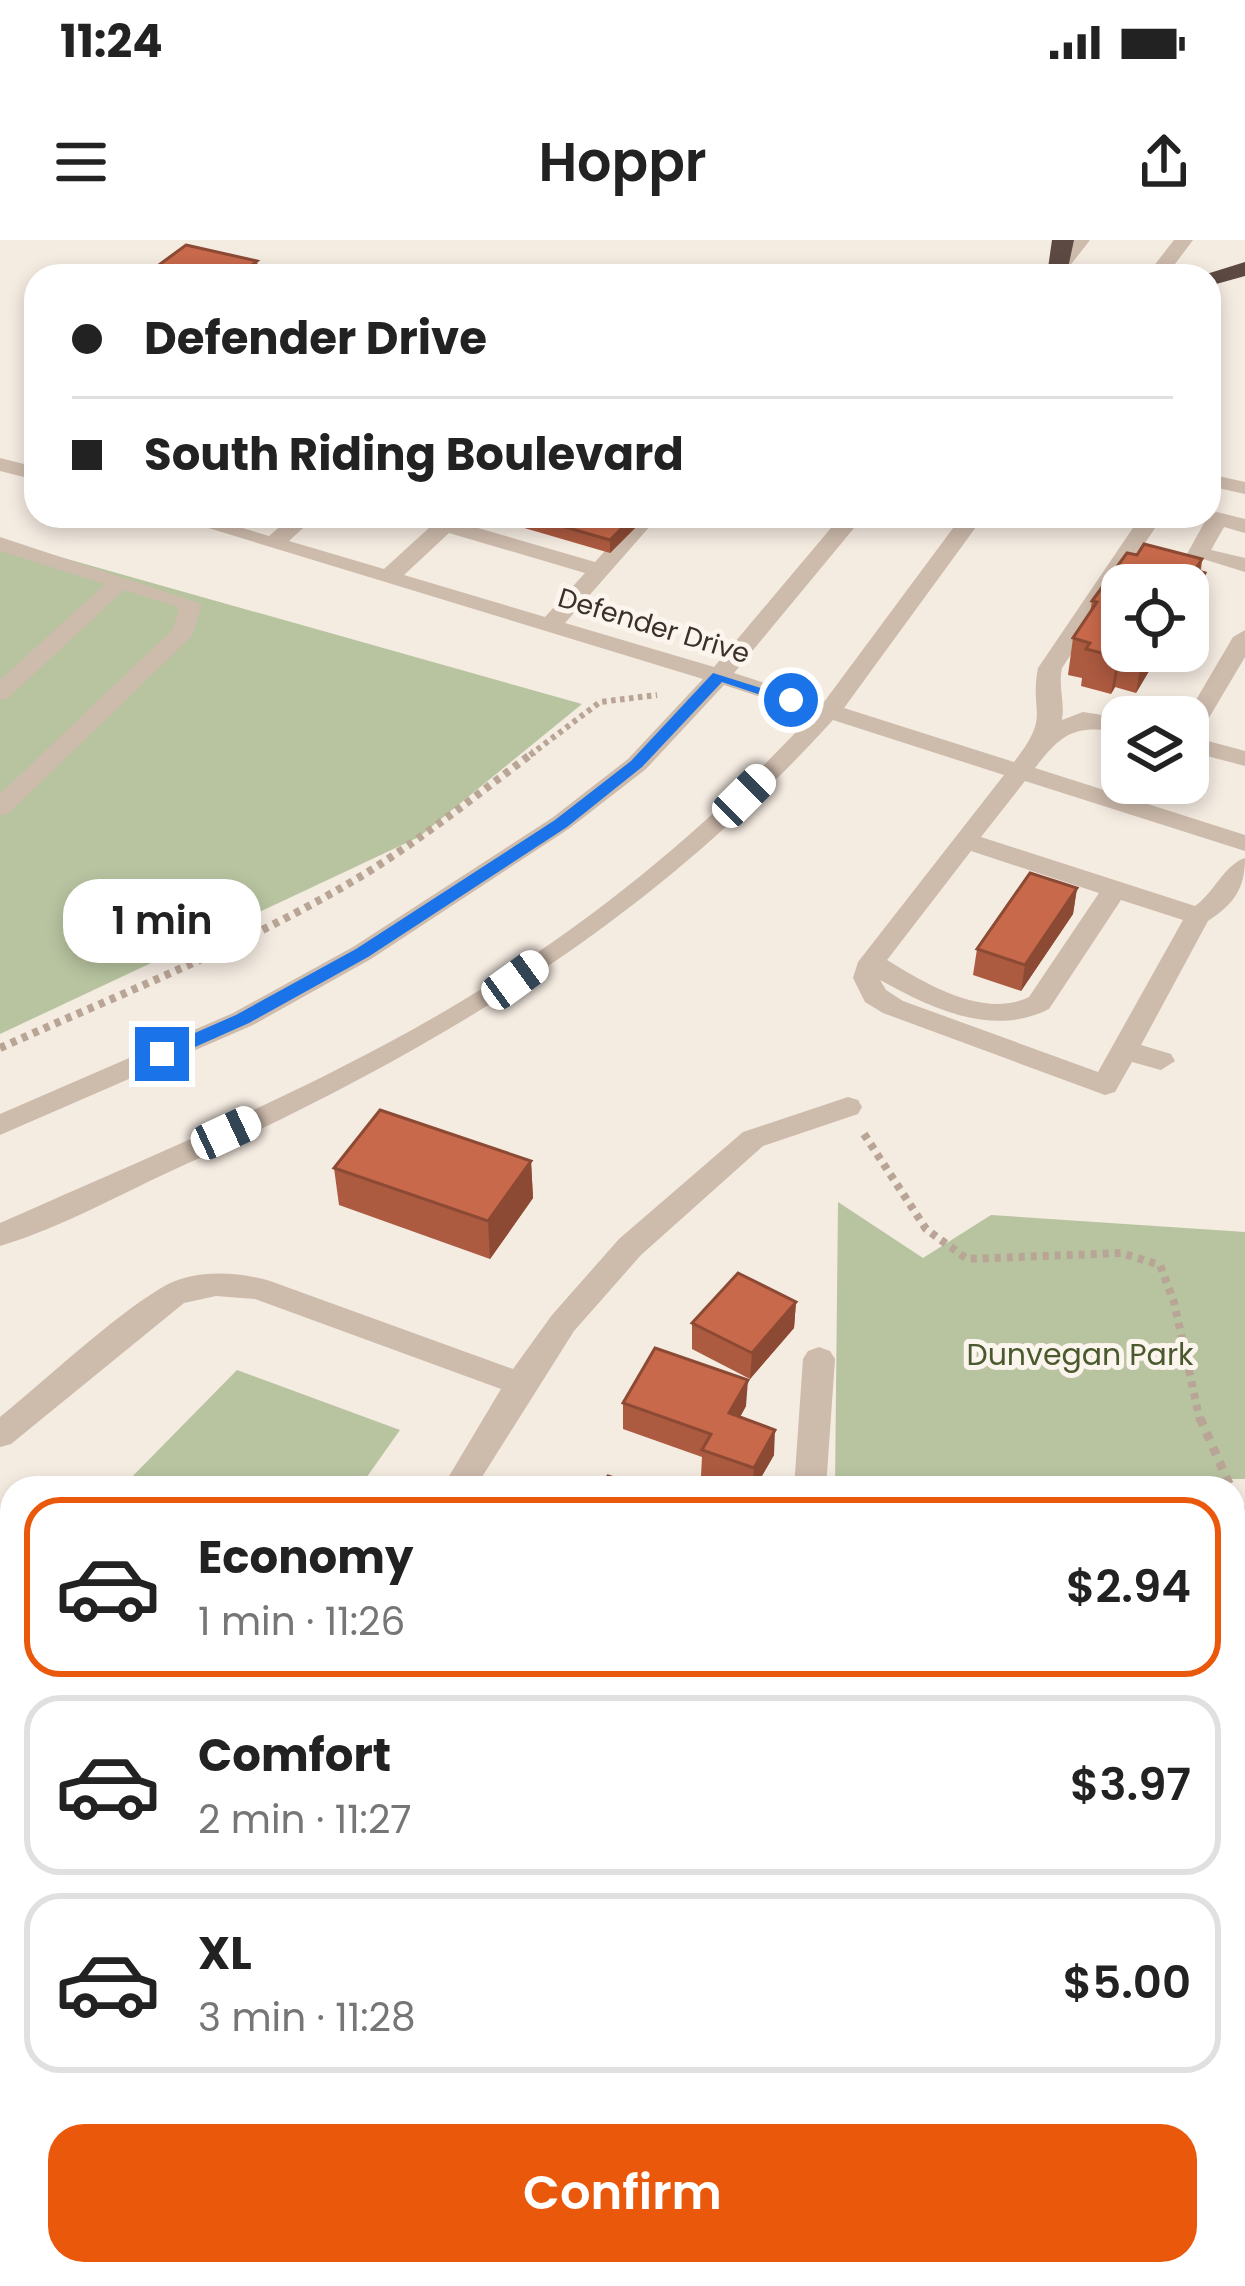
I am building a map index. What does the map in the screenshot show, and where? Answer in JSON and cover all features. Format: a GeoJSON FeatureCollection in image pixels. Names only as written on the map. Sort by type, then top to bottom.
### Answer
{"type":"FeatureCollection","features":[{"type":"Feature","properties":{"kind":"street"},"geometry":{"type":"LineString","coordinates":[[1062,264],[1082,240]]}},
{"type":"Feature","properties":{"kind":"street"},"geometry":{"type":"LineString","coordinates":[[1165,264],[1184,240]]}},
{"type":"Feature","properties":{"kind":"street","name":"Defender Drive"},"geometry":{"type":"LineString","coordinates":[[220,528],[719,676],[1245,843]]}},
{"type":"Feature","properties":{"kind":"street"},"geometry":{"type":"LineString","coordinates":[[273,544],[291,528]]}},
{"type":"Feature","properties":{"kind":"street"},"geometry":{"type":"LineString","coordinates":[[388,578],[441,528]]}},
{"type":"Feature","properties":{"kind":"street"},"geometry":{"type":"LineString","coordinates":[[474,528],[600,570]]}},
{"type":"Feature","properties":{"kind":"street"},"geometry":{"type":"LineString","coordinates":[[550,626],[637,528]]}},
{"type":"Feature","properties":{"kind":"street"},"geometry":{"type":"LineString","coordinates":[[0,1125],[243,1019],[362,953],[561,823],[637,764],[719,676],[843,528]]}},
{"type":"Feature","properties":{"kind":"street"},"geometry":{"type":"LineString","coordinates":[[0,1235],[403,1046],[515,980],[619,904],[744,796],[828,712],[964,528]]}},
{"type":"Feature","properties":{"kind":"street"},"geometry":{"type":"LineString","coordinates":[[1046,736],[1053,697],[1047,682],[1050,668],[1144,528]]}},
{"type":"Feature","properties":{"kind":"street"},"geometry":{"type":"LineString","coordinates":[[1212,528],[1198,554],[1245,565]]}},
{"type":"Feature","properties":{"kind":"street"},"geometry":{"type":"LineString","coordinates":[[0,544],[191,604],[184,631],[0,808]]}},
{"type":"Feature","properties":{"kind":"street"},"geometry":{"type":"LineString","coordinates":[[0,693],[120,582]]}},
{"type":"Feature","properties":{"kind":"street"},"geometry":{"type":"LineString","coordinates":[[1209,698],[1245,637]]}},
{"type":"Feature","properties":{"kind":"street"},"geometry":{"type":"LineString","coordinates":[[1053,697],[1101,717]]}},
{"type":"Feature","properties":{"kind":"street"},"geometry":{"type":"LineString","coordinates":[[1101,722],[1071,722],[1046,736],[1016,770],[872,962],[868,986],[884,1003],[1105,1084],[1198,916],[1217,903],[1245,866]]}},
{"type":"Feature","properties":{"kind":"street"},"geometry":{"type":"LineString","coordinates":[[1209,749],[1245,759]]}},
{"type":"Feature","properties":{"kind":"street"},"geometry":{"type":"LineString","coordinates":[[964,840],[1198,916]]}},
{"type":"Feature","properties":{"kind":"street"},"geometry":{"type":"LineString","coordinates":[[872,962],[919,989],[998,1015],[1024,1014],[1039,1003],[1115,889]]}},
{"type":"Feature","properties":{"kind":"street"},"geometry":{"type":"LineString","coordinates":[[1125,1049],[1161,1061]]}},
{"type":"Feature","properties":{"kind":"street"},"geometry":{"type":"LineString","coordinates":[[465,1476],[563,1323],[629,1247],[753,1139],[848,1107]]}},
{"type":"Feature","properties":{"kind":"street"},"geometry":{"type":"LineString","coordinates":[[0,1435],[173,1295],[202,1284],[229,1281],[520,1384]]}},
{"type":"Feature","properties":{"kind":"street"},"geometry":{"type":"LineString","coordinates":[[812,1476],[820,1359]]}},
{"type":"Feature","properties":{"kind":"path"},"geometry":{"type":"LineString","coordinates":[[0,1048],[253,935],[358,878],[405,849],[578,714],[600,702],[664,694],[697,699]]}},
{"type":"Feature","properties":{"kind":"path"},"geometry":{"type":"LineString","coordinates":[[848,1107],[926,1228],[967,1258],[1121,1253],[1160,1265],[1174,1302],[1203,1434],[1225,1476]]}},
{"type":"Feature","properties":{"kind":"green space"},"geometry":{"type":"Polygon","coordinates":[[[0,540],[582,704],[419,837],[0,1034],[0,540]]]}},
{"type":"Feature","properties":{"kind":"green space","name":"Dunvegan Park"},"geometry":{"type":"Polygon","coordinates":[[[838,1202],[923,1258],[991,1215],[1245,1232],[1245,1476],[835,1476],[838,1202]]]}},
{"type":"Feature","properties":{"kind":"green space"},"geometry":{"type":"Polygon","coordinates":[[[237,1370],[400,1430],[367,1476],[133,1476],[237,1370]]]}},
{"type":"Feature","properties":{"kind":"building"},"geometry":{"type":"Polygon","coordinates":[[[186,245],[257,261],[253,264],[160,264],[186,245]]]}},
{"type":"Feature","properties":{"kind":"building"},"geometry":{"type":"Polygon","coordinates":[[[568,528],[622,528],[610,540],[568,528]]]}},
{"type":"Feature","properties":{"kind":"building"},"geometry":{"type":"Polygon","coordinates":[[[1144,544],[1202,559],[1199,564],[1119,564],[1127,553],[1137,555],[1144,544]]]}},
{"type":"Feature","properties":{"kind":"building"},"geometry":{"type":"Polygon","coordinates":[[[1101,589],[1101,653],[1086,649],[1090,643],[1073,638],[1097,602],[1092,601],[1101,589]]]}},
{"type":"Feature","properties":{"kind":"building"},"geometry":{"type":"Polygon","coordinates":[[[1030,873],[1077,888],[1025,965],[977,949],[1030,873]]]}},
{"type":"Feature","properties":{"kind":"building"},"geometry":{"type":"Polygon","coordinates":[[[380,1110],[531,1161],[488,1221],[334,1168],[380,1110]]]}},
{"type":"Feature","properties":{"kind":"building"},"geometry":{"type":"Polygon","coordinates":[[[738,1273],[796,1302],[752,1353],[692,1323],[738,1273]]]}},
{"type":"Feature","properties":{"kind":"building"},"geometry":{"type":"Polygon","coordinates":[[[655,1348],[748,1380],[729,1413],[775,1430],[754,1468],[702,1450],[711,1434],[623,1403],[655,1348]]]}},
{"type":"Feature","properties":{"kind":"route"},"geometry":{"type":"LineString","coordinates":[[162,1054],[243,1019],[457,894],[637,764],[719,676],[791,700]]}}]}
